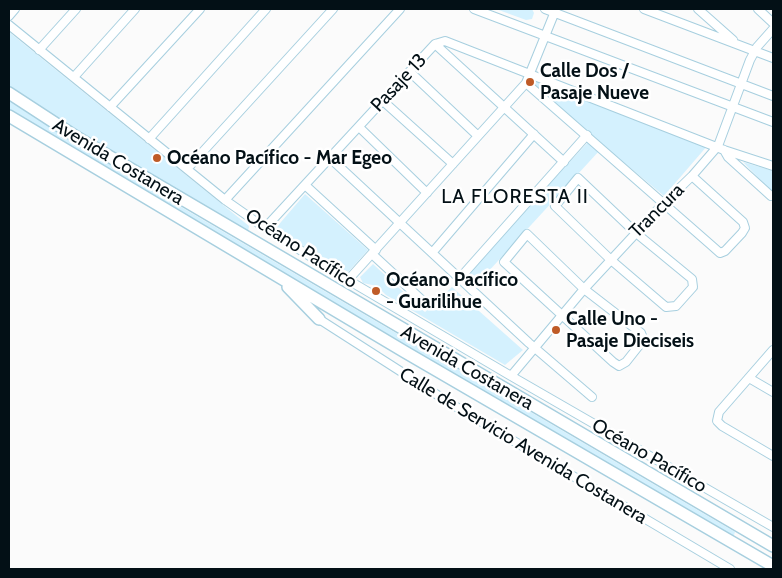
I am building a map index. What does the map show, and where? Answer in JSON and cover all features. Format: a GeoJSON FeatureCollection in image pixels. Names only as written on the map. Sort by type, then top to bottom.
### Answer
{"type":"FeatureCollection","features":[{"type":"Feature","properties":{"kind":"main road","name":"Avenida Costanera"},"geometry":{"type":"LineString","coordinates":[[9,93],[78,138],[773,546]]}},
{"type":"Feature","properties":{"kind":"main road","name":"Avenida Costanera"},"geometry":{"type":"LineString","coordinates":[[9,116],[773,566]]}},
{"type":"Feature","properties":{"kind":"main road"},"geometry":{"type":"LineString","coordinates":[[278,276],[319,320]]}},
{"type":"Feature","properties":{"kind":"street"},"geometry":{"type":"LineString","coordinates":[[9,16],[15,9]]}},
{"type":"Feature","properties":{"kind":"street"},"geometry":{"type":"LineString","coordinates":[[39,50],[76,9]]}},
{"type":"Feature","properties":{"kind":"street"},"geometry":{"type":"LineString","coordinates":[[74,77],[135,9]]}},
{"type":"Feature","properties":{"kind":"street"},"geometry":{"type":"LineString","coordinates":[[110,107],[200,9]]}},
{"type":"Feature","properties":{"kind":"street"},"geometry":{"type":"LineString","coordinates":[[150,139],[266,9]]}},
{"type":"Feature","properties":{"kind":"street"},"geometry":{"type":"LineString","coordinates":[[187,169],[334,9]]}},
{"type":"Feature","properties":{"kind":"street"},"geometry":{"type":"LineString","coordinates":[[225,200],[400,9]]}},
{"type":"Feature","properties":{"kind":"street"},"geometry":{"type":"LineString","coordinates":[[474,9],[773,122]]}},
{"type":"Feature","properties":{"kind":"street"},"geometry":{"type":"LineString","coordinates":[[545,9],[555,10],[773,96]]}},
{"type":"Feature","properties":{"kind":"street"},"geometry":{"type":"LineString","coordinates":[[644,9],[773,58]]}},
{"type":"Feature","properties":{"kind":"street"},"geometry":{"type":"LineString","coordinates":[[698,9],[736,44]]}},
{"type":"Feature","properties":{"kind":"street"},"geometry":{"type":"LineString","coordinates":[[758,9],[773,23]]}},
{"type":"Feature","properties":{"kind":"street"},"geometry":{"type":"LineString","coordinates":[[348,280],[526,83],[555,10]]}},
{"type":"Feature","properties":{"kind":"street","name":"Océano Pacífico"},"geometry":{"type":"LineString","coordinates":[[9,25],[225,200],[265,228],[348,280],[511,376],[773,527]]}},
{"type":"Feature","properties":{"kind":"street","name":"Trancura"},"geometry":{"type":"LineString","coordinates":[[511,376],[584,288],[663,204],[721,148],[733,107],[755,51],[773,28]]}},
{"type":"Feature","properties":{"kind":"street"},"geometry":{"type":"LineString","coordinates":[[435,44],[445,41],[721,148],[773,166]]}},
{"type":"Feature","properties":{"kind":"street","name":"Pasaje 13"},"geometry":{"type":"LineString","coordinates":[[265,228],[435,44],[564,162]]}},
{"type":"Feature","properties":{"kind":"street"},"geometry":{"type":"LineString","coordinates":[[410,72],[478,136]]}},
{"type":"Feature","properties":{"kind":"street"},"geometry":{"type":"LineString","coordinates":[[526,83],[720,253],[725,251],[742,233],[745,228],[743,222],[692,176]]}},
{"type":"Feature","properties":{"kind":"street"},"geometry":{"type":"LineString","coordinates":[[383,101],[453,164]]}},
{"type":"Feature","properties":{"kind":"street"},"geometry":{"type":"LineString","coordinates":[[359,127],[427,193]]}},
{"type":"Feature","properties":{"kind":"street"},"geometry":{"type":"LineString","coordinates":[[432,253],[534,134]]}},
{"type":"Feature","properties":{"kind":"street"},"geometry":{"type":"LineString","coordinates":[[459,279],[587,135]]}},
{"type":"Feature","properties":{"kind":"street"},"geometry":{"type":"LineString","coordinates":[[721,148],[728,157],[772,196]]}},
{"type":"Feature","properties":{"kind":"street"},"geometry":{"type":"LineString","coordinates":[[330,158],[459,279],[535,348],[592,396]]}},
{"type":"Feature","properties":{"kind":"street"},"geometry":{"type":"LineString","coordinates":[[578,178],[636,233],[692,279],[693,287],[676,306],[666,307],[611,260],[555,206],[578,178]]}},
{"type":"Feature","properties":{"kind":"street"},"geometry":{"type":"LineString","coordinates":[[305,185],[424,302]]}},
{"type":"Feature","properties":{"kind":"street"},"geometry":{"type":"LineString","coordinates":[[527,234],[584,288],[641,333],[643,338],[626,362],[619,366],[561,317],[504,262],[527,234]]}},
{"type":"Feature","properties":{"kind":"street","name":"Calle de Servicio Avenida Costanera"},"geometry":{"type":"LineString","coordinates":[[319,320],[454,406],[730,569]]}},
{"type":"Feature","properties":{"kind":"street"},"geometry":{"type":"LineString","coordinates":[[773,350],[719,412],[717,421],[722,426],[773,456]]}},
{"type":"Feature","properties":{"kind":"street"},"geometry":{"type":"LineString","coordinates":[[749,378],[773,392]]}},
{"type":"Feature","properties":{"kind":"shaded area"},"geometry":{"type":"Polygon","coordinates":[[[496,9],[532,9],[534,13],[532,19],[526,20],[496,9]]]}},
{"type":"Feature","properties":{"kind":"shaded area"},"geometry":{"type":"Polygon","coordinates":[[[9,32],[249,226],[248,232],[51,116],[9,87],[9,32]]]}},
{"type":"Feature","properties":{"kind":"shaded area"},"geometry":{"type":"Polygon","coordinates":[[[529,76],[708,145],[664,196],[530,84],[529,76]]]}},
{"type":"Feature","properties":{"kind":"shaded area"},"geometry":{"type":"Polygon","coordinates":[[[9,100],[164,197],[735,532],[733,538],[9,112],[9,100]]]}},
{"type":"Feature","properties":{"kind":"shaded area"},"geometry":{"type":"Polygon","coordinates":[[[590,140],[600,150],[475,286],[464,276],[590,140]]]}},
{"type":"Feature","properties":{"kind":"shaded area"},"geometry":{"type":"Polygon","coordinates":[[[743,162],[773,171],[773,193],[743,162]]]}},
{"type":"Feature","properties":{"kind":"shaded area"},"geometry":{"type":"Polygon","coordinates":[[[305,194],[368,250],[348,272],[275,229],[305,194]]]}},
{"type":"Feature","properties":{"kind":"shaded area"},"geometry":{"type":"Polygon","coordinates":[[[373,264],[425,312],[452,287],[523,350],[505,365],[386,295],[377,286],[363,283],[360,277],[373,264]]]}},
{"type":"Feature","properties":{"kind":"place","name":"Calle Dos / Pasaje Nueve"},"geometry":{"type":"Point","coordinates":[530,82]}},
{"type":"Feature","properties":{"kind":"place","name":"Océano Pacífico - Mar Egeo"},"geometry":{"type":"Point","coordinates":[157,158]}},
{"type":"Feature","properties":{"kind":"place","name":"Océano Pacífico - Guarilihue"},"geometry":{"type":"Point","coordinates":[376,291]}},
{"type":"Feature","properties":{"kind":"place","name":"Calle Uno - Pasaje Dieciseis"},"geometry":{"type":"Point","coordinates":[556,330]}},
{"type":"Feature","properties":{"kind":"district","name":"LA FLORESTA II"},"geometry":{"type":"Point","coordinates":[515,197]}}]}
